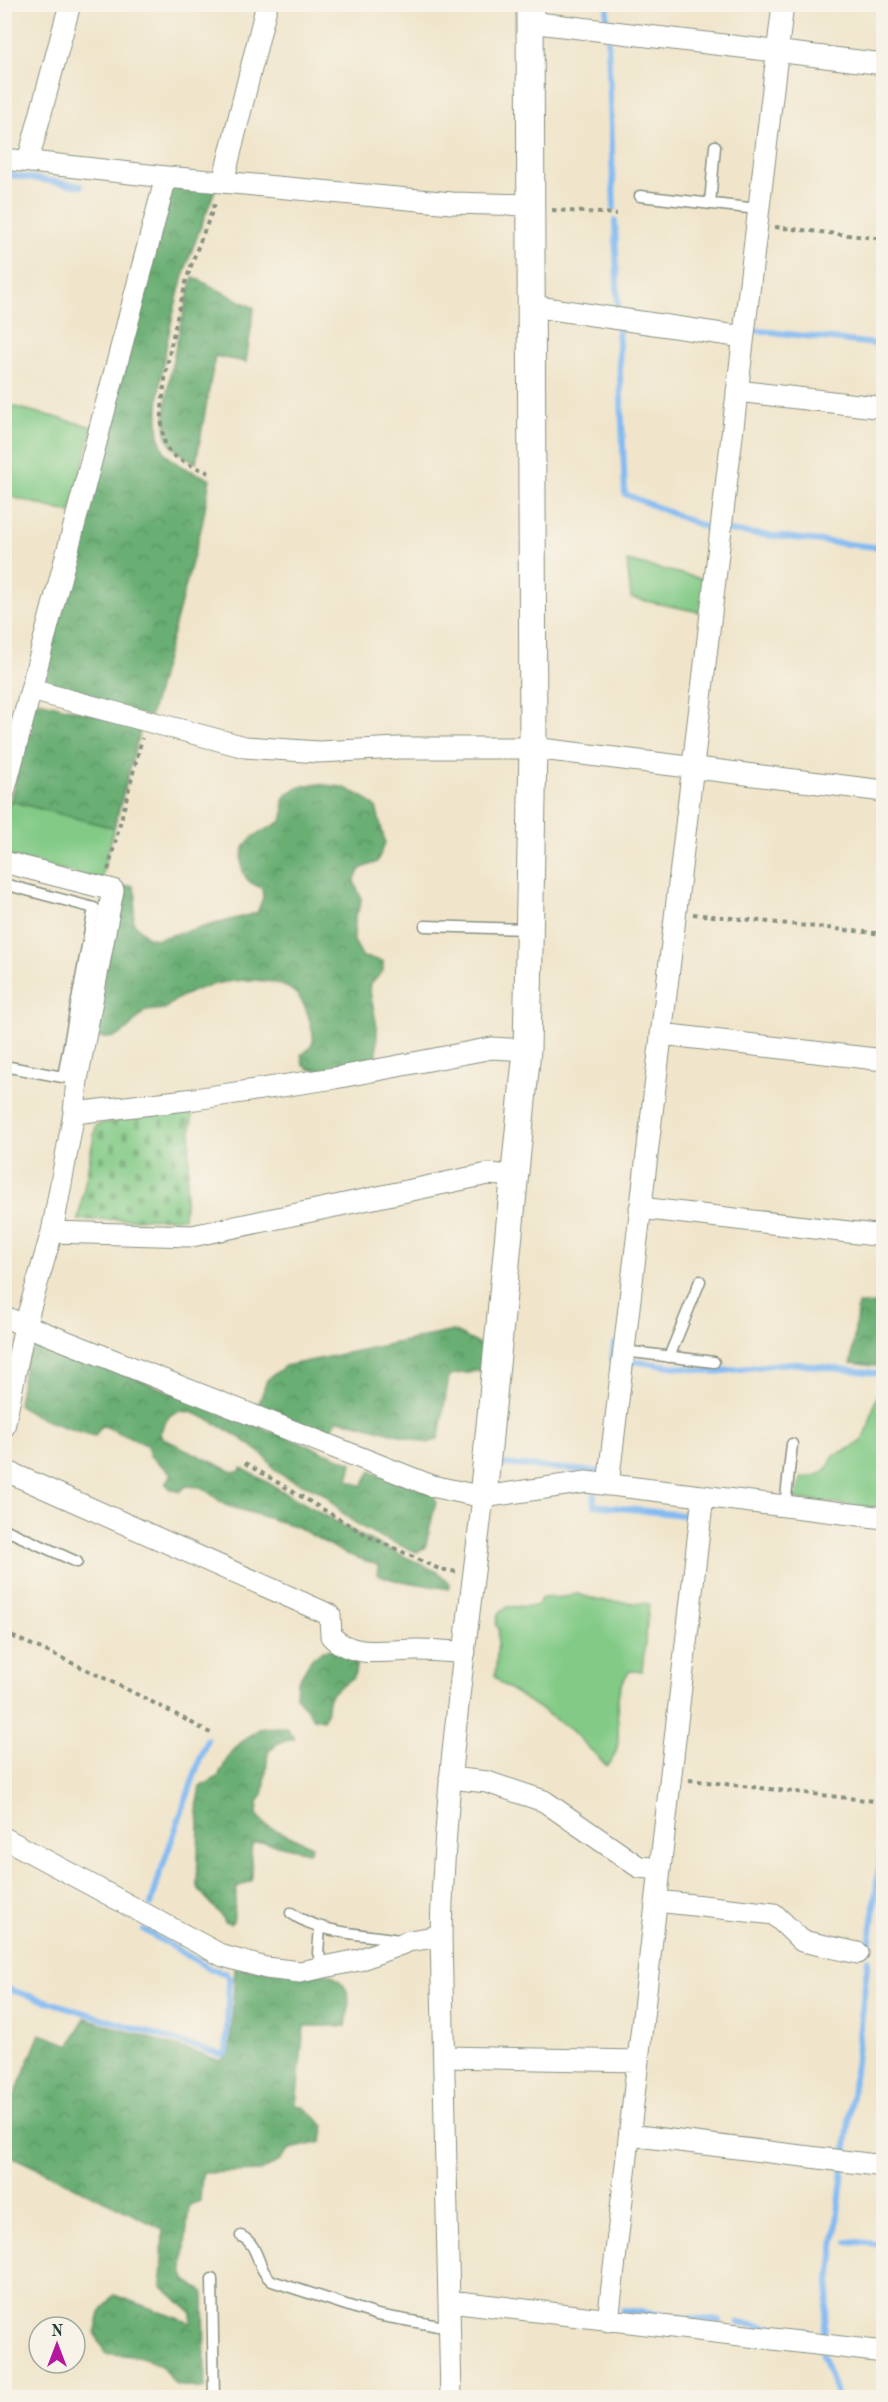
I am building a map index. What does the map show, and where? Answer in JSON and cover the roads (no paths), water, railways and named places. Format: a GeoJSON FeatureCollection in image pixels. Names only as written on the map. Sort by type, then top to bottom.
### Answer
{"type":"FeatureCollection","features":[{"type":"Feature","properties":{"kind":"street"},"geometry":{"type":"LineString","coordinates":[[28,160],[70,4]]}},
{"type":"Feature","properties":{"kind":"street"},"geometry":{"type":"LineString","coordinates":[[223,182],[267,4]]}},
{"type":"Feature","properties":{"kind":"street"},"geometry":{"type":"LineString","coordinates":[[608,1485],[783,4]]}},
{"type":"Feature","properties":{"kind":"street"},"geometry":{"type":"LineString","coordinates":[[451,2397],[441,1936],[442,1869],[450,1778],[483,1497],[527,1050],[533,748],[529,13],[777,51],[884,64]]}},
{"type":"Feature","properties":{"kind":"street"},"geometry":{"type":"LineString","coordinates":[[4,159],[166,177],[452,203],[530,207]]}},
{"type":"Feature","properties":{"kind":"street"},"geometry":{"type":"LineString","coordinates":[[4,792],[166,177]]}},
{"type":"Feature","properties":{"kind":"street"},"geometry":{"type":"LineString","coordinates":[[531,306],[743,337]]}},
{"type":"Feature","properties":{"kind":"street"},"geometry":{"type":"LineString","coordinates":[[737,391],[884,408]]}},
{"type":"Feature","properties":{"kind":"street"},"geometry":{"type":"LineString","coordinates":[[31,690],[245,747],[319,752],[399,748],[533,748],[884,791]]}},
{"type":"Feature","properties":{"kind":"street"},"geometry":{"type":"LineString","coordinates":[[4,862],[113,890],[70,1079],[75,1113],[52,1232],[25,1324],[4,1427]]}},
{"type":"Feature","properties":{"kind":"street"},"geometry":{"type":"LineString","coordinates":[[661,1034],[884,1060]]}},
{"type":"Feature","properties":{"kind":"street"},"geometry":{"type":"LineString","coordinates":[[75,1113],[195,1099],[335,1078],[492,1048],[527,1050]]}},
{"type":"Feature","properties":{"kind":"street"},"geometry":{"type":"LineString","coordinates":[[52,1232],[192,1236],[488,1174],[515,1176]]}},
{"type":"Feature","properties":{"kind":"street"},"geometry":{"type":"LineString","coordinates":[[640,1208],[884,1236]]}},
{"type":"Feature","properties":{"kind":"street"},"geometry":{"type":"LineString","coordinates":[[4,1317],[432,1486],[483,1497],[586,1482],[884,1518]]}},
{"type":"Feature","properties":{"kind":"street"},"geometry":{"type":"LineString","coordinates":[[4,1470],[330,1615],[331,1636],[337,1643],[373,1653],[416,1650],[465,1652]]}},
{"type":"Feature","properties":{"kind":"street"},"geometry":{"type":"LineString","coordinates":[[608,2321],[703,1496]]}},
{"type":"Feature","properties":{"kind":"street"},"geometry":{"type":"LineString","coordinates":[[450,1778],[487,1782],[544,1801],[639,1866],[660,1869]]}},
{"type":"Feature","properties":{"kind":"street"},"geometry":{"type":"LineString","coordinates":[[4,1838],[223,1956],[267,1968],[300,1972],[359,1960],[409,1941],[441,1936]]}},
{"type":"Feature","properties":{"kind":"street"},"geometry":{"type":"LineString","coordinates":[[657,1901],[774,1914],[802,1941],[858,1953]]}},
{"type":"Feature","properties":{"kind":"street"},"geometry":{"type":"LineString","coordinates":[[445,2057],[638,2061]]}},
{"type":"Feature","properties":{"kind":"street"},"geometry":{"type":"LineString","coordinates":[[630,2135],[884,2166]]}},
{"type":"Feature","properties":{"kind":"street"},"geometry":{"type":"LineString","coordinates":[[450,2301],[884,2352]]}},
{"type":"Feature","properties":{"kind":"lane"},"geometry":{"type":"LineString","coordinates":[[710,204],[715,146]]}},
{"type":"Feature","properties":{"kind":"lane"},"geometry":{"type":"LineString","coordinates":[[640,196],[710,204],[758,217]]}},
{"type":"Feature","properties":{"kind":"lane"},"geometry":{"type":"LineString","coordinates":[[4,884],[94,908],[70,1079],[4,1066]]}},
{"type":"Feature","properties":{"kind":"lane"},"geometry":{"type":"LineString","coordinates":[[425,926],[529,929]]}},
{"type":"Feature","properties":{"kind":"lane"},"geometry":{"type":"LineString","coordinates":[[669,1357],[700,1281]]}},
{"type":"Feature","properties":{"kind":"lane"},"geometry":{"type":"LineString","coordinates":[[624,1351],[714,1362]]}},
{"type":"Feature","properties":{"kind":"lane"},"geometry":{"type":"LineString","coordinates":[[785,1506],[792,1444]]}},
{"type":"Feature","properties":{"kind":"lane"},"geometry":{"type":"LineString","coordinates":[[4,1529],[77,1562]]}},
{"type":"Feature","properties":{"kind":"lane"},"geometry":{"type":"LineString","coordinates":[[291,1913],[303,1922],[320,1927],[409,1941]]}},
{"type":"Feature","properties":{"kind":"lane"},"geometry":{"type":"LineString","coordinates":[[320,1927],[318,1953],[326,1966]]}},
{"type":"Feature","properties":{"kind":"lane"},"geometry":{"type":"LineString","coordinates":[[241,2236],[249,2240],[265,2275],[272,2281],[377,2315],[450,2328]]}},
{"type":"Feature","properties":{"kind":"lane"},"geometry":{"type":"LineString","coordinates":[[212,2279],[214,2397]]}},
{"type":"Feature","properties":{"kind":"waterway"},"geometry":{"type":"LineString","coordinates":[[606,23],[608,4]]}},
{"type":"Feature","properties":{"kind":"waterway"},"geometry":{"type":"LineString","coordinates":[[608,41],[614,208]]}},
{"type":"Feature","properties":{"kind":"waterway"},"geometry":{"type":"LineString","coordinates":[[4,174],[81,186]]}},
{"type":"Feature","properties":{"kind":"waterway"},"geometry":{"type":"LineString","coordinates":[[615,221],[618,314]]}},
{"type":"Feature","properties":{"kind":"waterway"},"geometry":{"type":"LineString","coordinates":[[618,326],[625,494],[712,530]]}},
{"type":"Feature","properties":{"kind":"waterway"},"geometry":{"type":"LineString","coordinates":[[752,330],[884,345]]}},
{"type":"Feature","properties":{"kind":"waterway"},"geometry":{"type":"LineString","coordinates":[[728,531],[884,548]]}},
{"type":"Feature","properties":{"kind":"waterway"},"geometry":{"type":"LineString","coordinates":[[612,1359],[614,1344]]}},
{"type":"Feature","properties":{"kind":"waterway"},"geometry":{"type":"LineString","coordinates":[[630,1366],[632,1361],[715,1372],[789,1363],[884,1374]]}},
{"type":"Feature","properties":{"kind":"waterway"},"geometry":{"type":"LineString","coordinates":[[504,1464],[600,1472]]}},
{"type":"Feature","properties":{"kind":"waterway"},"geometry":{"type":"LineString","coordinates":[[594,1495],[594,1505],[691,1516],[690,1522]]}},
{"type":"Feature","properties":{"kind":"waterway"},"geometry":{"type":"LineString","coordinates":[[162,1868],[207,1739]]}},
{"type":"Feature","properties":{"kind":"waterway"},"geometry":{"type":"LineString","coordinates":[[869,1949],[884,1822]]}},
{"type":"Feature","properties":{"kind":"waterway"},"geometry":{"type":"LineString","coordinates":[[151,1905],[160,1873]]}},
{"type":"Feature","properties":{"kind":"waterway"},"geometry":{"type":"LineString","coordinates":[[4,1988],[222,2055],[226,2053],[229,1978],[225,1973],[210,1969],[144,1930]]}},
{"type":"Feature","properties":{"kind":"waterway"},"geometry":{"type":"LineString","coordinates":[[845,2156],[868,1959]]}},
{"type":"Feature","properties":{"kind":"waterway"},"geometry":{"type":"LineString","coordinates":[[824,2333],[843,2170]]}},
{"type":"Feature","properties":{"kind":"waterway"},"geometry":{"type":"LineString","coordinates":[[848,2241],[884,2245]]}},
{"type":"Feature","properties":{"kind":"waterway"},"geometry":{"type":"LineString","coordinates":[[623,2310],[681,2317]]}},
{"type":"Feature","properties":{"kind":"waterway"},"geometry":{"type":"LineString","coordinates":[[691,2318],[720,2321]]}},
{"type":"Feature","properties":{"kind":"waterway"},"geometry":{"type":"LineString","coordinates":[[738,2323],[809,2332]]}},
{"type":"Feature","properties":{"kind":"waterway"},"geometry":{"type":"LineString","coordinates":[[822,2354],[838,2398]]}}]}
